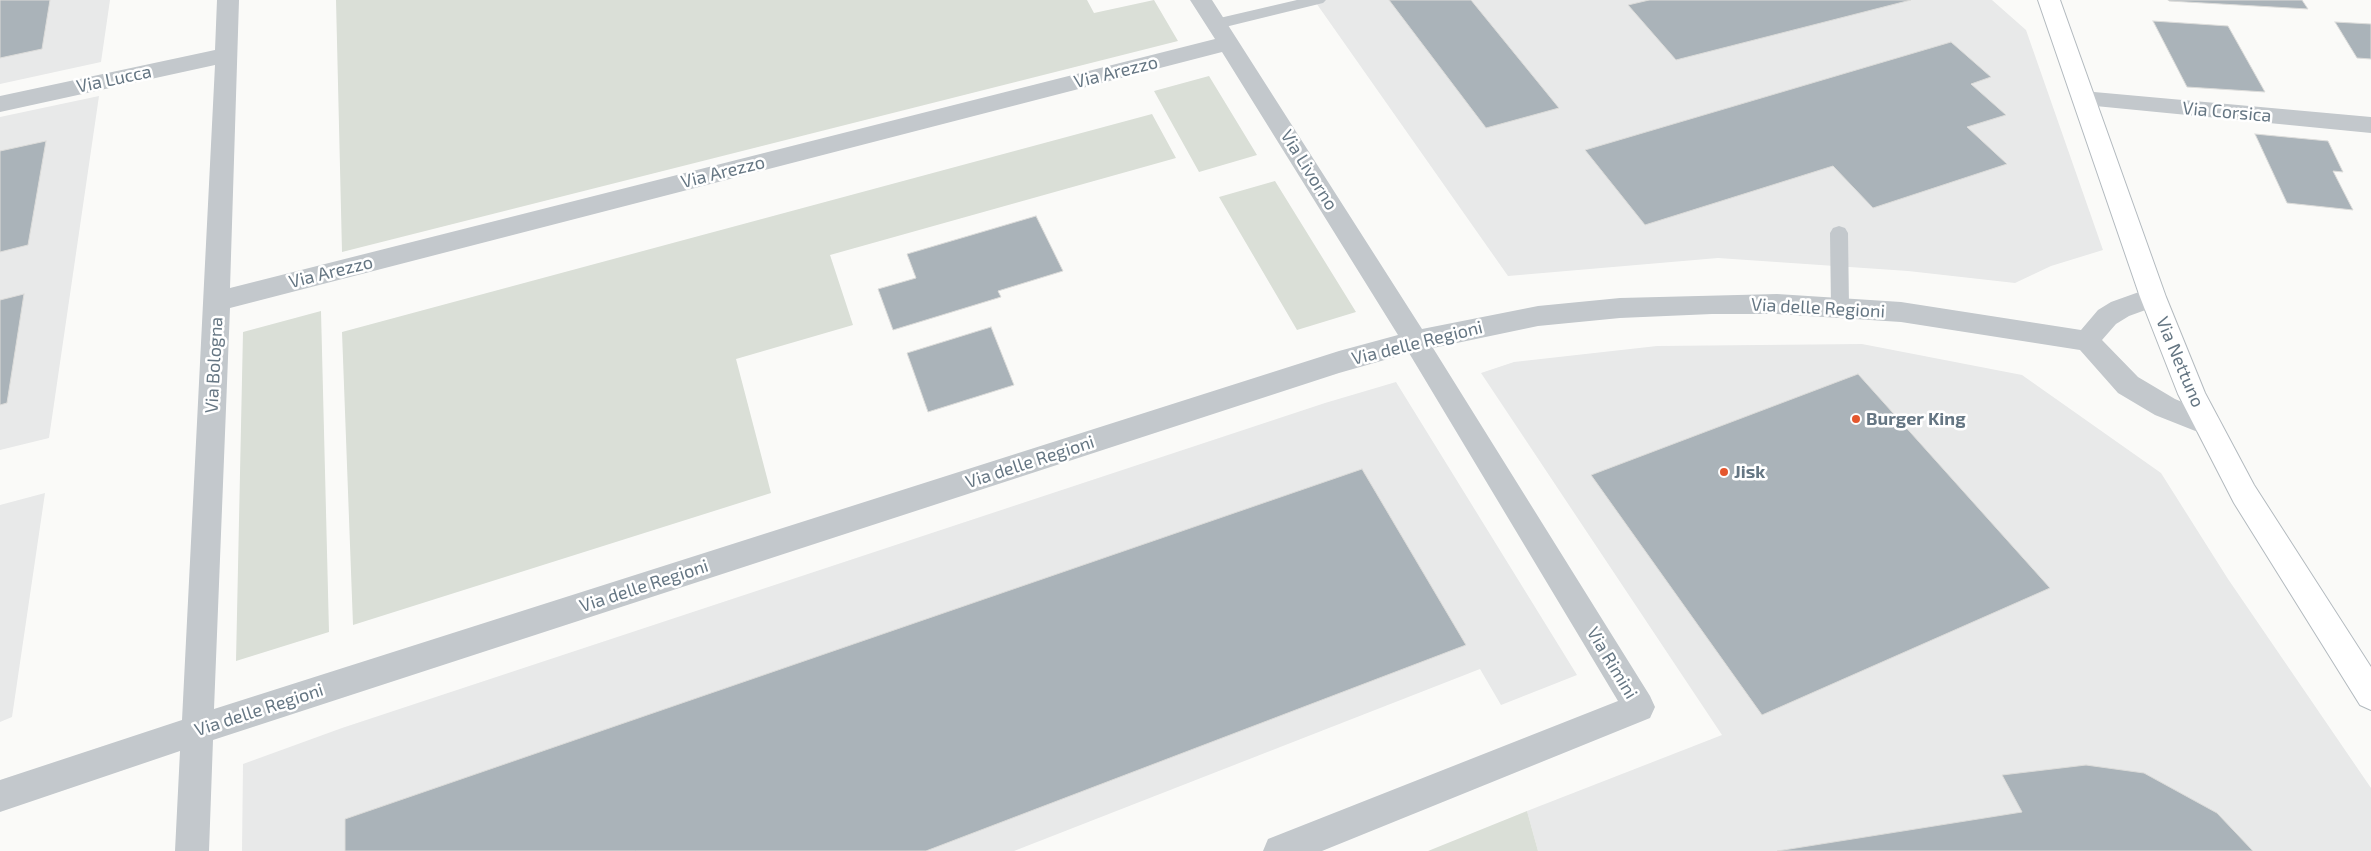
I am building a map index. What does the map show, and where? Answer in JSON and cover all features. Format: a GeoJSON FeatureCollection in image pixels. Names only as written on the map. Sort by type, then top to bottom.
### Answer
{"type":"FeatureCollection","features":[{"type":"Feature","properties":{"kind":"main road","name":"Via Nettuno"},"geometry":{"type":"LineString","coordinates":[[2049,0],[2153,297],[2179,365],[2208,425],[2272,540],[2371,695]]}},
{"type":"Feature","properties":{"kind":"street","name":"Via Bologna"},"geometry":{"type":"LineString","coordinates":[[197,730],[217,302],[228,0]]}},
{"type":"Feature","properties":{"kind":"street","name":"Via Livorno"},"geometry":{"type":"LineString","coordinates":[[1201,0],[1415,341]]}},
{"type":"Feature","properties":{"kind":"street","name":"Via Arezzo"},"geometry":{"type":"LineString","coordinates":[[217,302],[1223,34]]}},
{"type":"Feature","properties":{"kind":"street","name":"Via Lucca"},"geometry":{"type":"LineString","coordinates":[[0,104],[227,55]]}},
{"type":"Feature","properties":{"kind":"street","name":"Via Corsica"},"geometry":{"type":"LineString","coordinates":[[2083,98],[2371,125]]}},
{"type":"Feature","properties":{"kind":"street"},"geometry":{"type":"LineString","coordinates":[[2153,297],[2120,309],[2107,317],[2096,328],[2088,341],[2128,384],[2165,407],[2208,425]]}},
{"type":"Feature","properties":{"kind":"street","name":"Via delle Regioni"},"geometry":{"type":"LineString","coordinates":[[0,796],[197,730],[1340,362],[1415,341],[1538,316],[1620,308],[1712,304],[1840,307],[1944,318],[2088,341]]}},
{"type":"Feature","properties":{"kind":"street","name":"Via Rimini"},"geometry":{"type":"LineString","coordinates":[[1280,851],[1639,707],[1415,341]]}},
{"type":"Feature","properties":{"kind":"street"},"geometry":{"type":"LineString","coordinates":[[192,851],[197,730]]}},
{"type":"Feature","properties":{"kind":"lane"},"geometry":{"type":"LineString","coordinates":[[1223,34],[1318,0]]}},
{"type":"Feature","properties":{"kind":"lane"},"geometry":{"type":"LineString","coordinates":[[1839,233],[1840,307]]}},
{"type":"Feature","properties":{"kind":"shaded area"},"geometry":{"type":"Polygon","coordinates":[[[0,0],[110,0],[101,62],[0,84],[0,0]]]}},
{"type":"Feature","properties":{"kind":"shaded area"},"geometry":{"type":"Polygon","coordinates":[[[336,0],[1087,0],[1094,13],[1154,0],[1178,41],[342,252],[336,0]]]}},
{"type":"Feature","properties":{"kind":"shaded area"},"geometry":{"type":"Polygon","coordinates":[[[1314,0],[1992,0],[2026,30],[2103,250],[2051,266],[2015,283],[1908,271],[1718,258],[1508,276],[1314,0]]]}},
{"type":"Feature","properties":{"kind":"shaded area"},"geometry":{"type":"Polygon","coordinates":[[[1209,76],[1257,155],[1199,172],[1154,91],[1209,76]]]}},
{"type":"Feature","properties":{"kind":"shaded area"},"geometry":{"type":"Polygon","coordinates":[[[99,96],[49,438],[0,450],[0,117],[99,96]]]}},
{"type":"Feature","properties":{"kind":"shaded area"},"geometry":{"type":"Polygon","coordinates":[[[1152,114],[1176,158],[830,255],[853,325],[736,359],[771,493],[353,625],[342,332],[1152,114]]]}},
{"type":"Feature","properties":{"kind":"shaded area"},"geometry":{"type":"Polygon","coordinates":[[[1275,181],[1356,312],[1297,330],[1219,197],[1275,181]]]}},
{"type":"Feature","properties":{"kind":"shaded area"},"geometry":{"type":"Polygon","coordinates":[[[321,311],[329,632],[236,661],[243,332],[321,311]]]}},
{"type":"Feature","properties":{"kind":"shaded area"},"geometry":{"type":"Polygon","coordinates":[[[1862,344],[2022,375],[2161,473],[2228,579],[2371,788],[2371,851],[1538,851],[1527,811],[1722,735],[1481,373],[1514,362],[1657,346],[1862,344]]]}},
{"type":"Feature","properties":{"kind":"shaded area"},"geometry":{"type":"Polygon","coordinates":[[[1396,382],[1577,675],[1501,705],[1480,669],[1014,851],[242,851],[243,764],[342,728],[1325,403],[1396,382]]]}},
{"type":"Feature","properties":{"kind":"shaded area"},"geometry":{"type":"Polygon","coordinates":[[[45,493],[12,717],[0,722],[0,505],[45,493]]]}},
{"type":"Feature","properties":{"kind":"shaded area"},"geometry":{"type":"Polygon","coordinates":[[[1527,811],[1538,851],[1428,851],[1527,811]]]}},
{"type":"Feature","properties":{"kind":"building"},"geometry":{"type":"Polygon","coordinates":[[[0,0],[50,0],[42,49],[0,58],[0,0]]]}},
{"type":"Feature","properties":{"kind":"building"},"geometry":{"type":"Polygon","coordinates":[[[1389,0],[1471,0],[1559,108],[1486,128],[1389,0]]]}},
{"type":"Feature","properties":{"kind":"building"},"geometry":{"type":"Polygon","coordinates":[[[1649,0],[1911,0],[1676,60],[1628,5],[1649,0]]]}},
{"type":"Feature","properties":{"kind":"building"},"geometry":{"type":"Polygon","coordinates":[[[2302,0],[2308,9],[2169,1],[2302,0]]]}},
{"type":"Feature","properties":{"kind":"building"},"geometry":{"type":"Polygon","coordinates":[[[2153,21],[2228,26],[2265,92],[2187,87],[2153,21]]]}},
{"type":"Feature","properties":{"kind":"building"},"geometry":{"type":"Polygon","coordinates":[[[2335,22],[2371,24],[2371,59],[2357,58],[2335,22]]]}},
{"type":"Feature","properties":{"kind":"building"},"geometry":{"type":"Polygon","coordinates":[[[1951,42],[1991,77],[1971,84],[2006,115],[1967,127],[2007,164],[1873,208],[1833,166],[1645,225],[1585,150],[1951,42]]]}},
{"type":"Feature","properties":{"kind":"building"},"geometry":{"type":"Polygon","coordinates":[[[2255,134],[2328,141],[2343,172],[2333,171],[2353,210],[2287,203],[2255,134]]]}},
{"type":"Feature","properties":{"kind":"building"},"geometry":{"type":"Polygon","coordinates":[[[46,141],[28,245],[0,252],[0,151],[46,141]]]}},
{"type":"Feature","properties":{"kind":"building"},"geometry":{"type":"Polygon","coordinates":[[[1036,216],[1063,271],[998,291],[1001,297],[893,330],[878,289],[916,278],[907,254],[1036,216]]]}},
{"type":"Feature","properties":{"kind":"building"},"geometry":{"type":"Polygon","coordinates":[[[24,294],[7,403],[0,405],[0,300],[24,294]]]}},
{"type":"Feature","properties":{"kind":"building"},"geometry":{"type":"Polygon","coordinates":[[[991,327],[1014,385],[928,412],[907,353],[991,327]]]}},
{"type":"Feature","properties":{"kind":"building"},"geometry":{"type":"Polygon","coordinates":[[[1858,374],[2050,588],[1762,715],[1591,475],[1858,374]]]}},
{"type":"Feature","properties":{"kind":"building"},"geometry":{"type":"Polygon","coordinates":[[[1362,469],[1466,645],[926,851],[345,851],[345,819],[1362,469]]]}},
{"type":"Feature","properties":{"kind":"building"},"geometry":{"type":"Polygon","coordinates":[[[2086,765],[2144,773],[2217,813],[2253,851],[1777,851],[2022,812],[2002,775],[2086,765]]]}},
{"type":"Feature","properties":{"kind":"place","name":"Burger King"},"geometry":{"type":"Point","coordinates":[1856,419]}},
{"type":"Feature","properties":{"kind":"place","name":"Jisk"},"geometry":{"type":"Point","coordinates":[1724,472]}}]}
